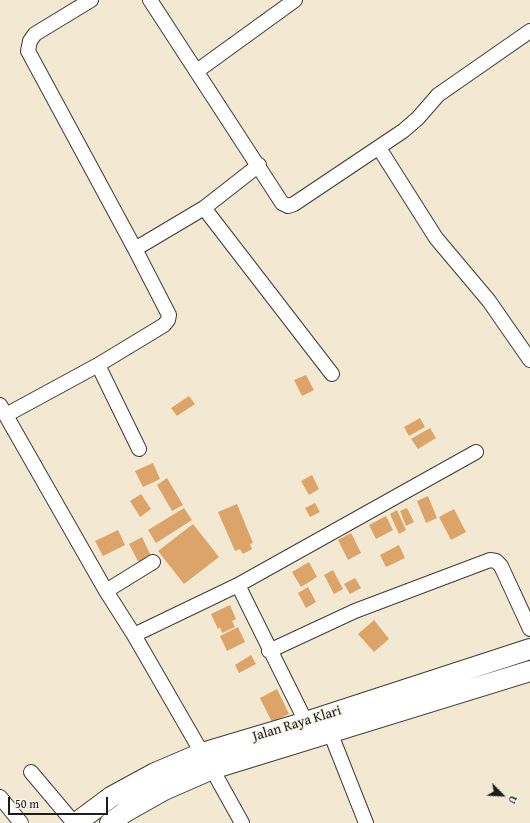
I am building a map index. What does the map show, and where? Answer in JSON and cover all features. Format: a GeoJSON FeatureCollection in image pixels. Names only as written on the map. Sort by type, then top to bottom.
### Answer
{"type":"FeatureCollection","features":[{"type":"Feature","properties":{"kind":"highway","name":"Jalan Raya Klari"},"geometry":{"type":"LineString","coordinates":[[110,823],[125,812],[164,790],[207,761],[306,722],[530,649]]}},
{"type":"Feature","properties":{"kind":"highway","name":"Jalan Raya Klari"},"geometry":{"type":"LineString","coordinates":[[75,823],[111,797],[155,773],[330,732],[530,671]]}},
{"type":"Feature","properties":{"kind":"street"},"geometry":{"type":"LineString","coordinates":[[91,0],[35,34],[30,41],[28,51],[135,249],[169,315],[168,320],[164,325],[98,365],[3,410],[106,591],[134,635],[242,823]]}},
{"type":"Feature","properties":{"kind":"street"},"geometry":{"type":"LineString","coordinates":[[150,0],[259,165],[282,203],[288,206],[294,204],[379,148],[418,118],[438,95],[530,31]]}},
{"type":"Feature","properties":{"kind":"street"},"geometry":{"type":"LineString","coordinates":[[197,71],[295,0]]}},
{"type":"Feature","properties":{"kind":"street"},"geometry":{"type":"LineString","coordinates":[[379,148],[436,238],[490,301],[530,360]]}},
{"type":"Feature","properties":{"kind":"street"},"geometry":{"type":"LineString","coordinates":[[135,249],[204,208],[259,165]]}},
{"type":"Feature","properties":{"kind":"street"},"geometry":{"type":"LineString","coordinates":[[204,208],[332,374]]}},
{"type":"Feature","properties":{"kind":"street"},"geometry":{"type":"LineString","coordinates":[[98,365],[139,449]]}},
{"type":"Feature","properties":{"kind":"street"},"geometry":{"type":"LineString","coordinates":[[134,635],[238,585],[476,452]]}},
{"type":"Feature","properties":{"kind":"street"},"geometry":{"type":"LineString","coordinates":[[269,651],[355,611],[490,560],[496,561],[501,566],[530,629]]}},
{"type":"Feature","properties":{"kind":"street"},"geometry":{"type":"LineString","coordinates":[[106,591],[153,562]]}},
{"type":"Feature","properties":{"kind":"street"},"geometry":{"type":"LineString","coordinates":[[238,585],[269,651],[306,722]]}},
{"type":"Feature","properties":{"kind":"street"},"geometry":{"type":"LineString","coordinates":[[330,732],[366,823]]}},
{"type":"Feature","properties":{"kind":"street"},"geometry":{"type":"LineString","coordinates":[[31,772],[75,823]]}},
{"type":"Feature","properties":{"kind":"street"},"geometry":{"type":"LineString","coordinates":[[0,797],[21,823]]}},
{"type":"Feature","properties":{"kind":"building"},"geometry":{"type":"Polygon","coordinates":[[[306,375],[314,390],[302,396],[294,380],[306,375]]]}},
{"type":"Feature","properties":{"kind":"building"},"geometry":{"type":"Polygon","coordinates":[[[189,396],[195,404],[177,416],[171,408],[189,396]]]}},
{"type":"Feature","properties":{"kind":"building"},"geometry":{"type":"Polygon","coordinates":[[[420,418],[425,427],[409,436],[404,427],[420,418]]]}},
{"type":"Feature","properties":{"kind":"building"},"geometry":{"type":"Polygon","coordinates":[[[430,428],[436,438],[418,449],[411,439],[430,428]]]}},
{"type":"Feature","properties":{"kind":"building"},"geometry":{"type":"Polygon","coordinates":[[[153,463],[160,479],[143,487],[135,471],[153,463]]]}},
{"type":"Feature","properties":{"kind":"building"},"geometry":{"type":"Polygon","coordinates":[[[312,475],[319,489],[309,495],[301,481],[312,475]]]}},
{"type":"Feature","properties":{"kind":"building"},"geometry":{"type":"Polygon","coordinates":[[[167,478],[183,505],[172,511],[157,485],[167,478]]]}},
{"type":"Feature","properties":{"kind":"building"},"geometry":{"type":"Polygon","coordinates":[[[141,494],[151,509],[140,517],[130,501],[141,494]]]}},
{"type":"Feature","properties":{"kind":"building"},"geometry":{"type":"Polygon","coordinates":[[[428,496],[437,518],[426,523],[417,501],[428,496]]]}},
{"type":"Feature","properties":{"kind":"building"},"geometry":{"type":"Polygon","coordinates":[[[315,503],[320,512],[310,517],[305,508],[315,503]]]}},
{"type":"Feature","properties":{"kind":"building"},"geometry":{"type":"Polygon","coordinates":[[[237,504],[253,543],[250,544],[252,549],[243,554],[240,549],[235,551],[218,512],[237,504]]]}},
{"type":"Feature","properties":{"kind":"building"},"geometry":{"type":"Polygon","coordinates":[[[184,508],[192,520],[156,543],[148,530],[184,508]]]}},
{"type":"Feature","properties":{"kind":"building"},"geometry":{"type":"Polygon","coordinates":[[[407,508],[414,522],[406,526],[400,511],[407,508]]]}},
{"type":"Feature","properties":{"kind":"building"},"geometry":{"type":"Polygon","coordinates":[[[454,509],[466,532],[451,540],[439,517],[454,509]]]}},
{"type":"Feature","properties":{"kind":"building"},"geometry":{"type":"Polygon","coordinates":[[[397,510],[406,530],[399,534],[390,514],[397,510]]]}},
{"type":"Feature","properties":{"kind":"building"},"geometry":{"type":"Polygon","coordinates":[[[386,516],[393,530],[376,539],[369,525],[386,516]]]}},
{"type":"Feature","properties":{"kind":"building"},"geometry":{"type":"Polygon","coordinates":[[[193,524],[219,557],[184,584],[158,551],[193,524]]]}},
{"type":"Feature","properties":{"kind":"building"},"geometry":{"type":"Polygon","coordinates":[[[118,530],[125,545],[103,556],[95,541],[118,530]]]}},
{"type":"Feature","properties":{"kind":"building"},"geometry":{"type":"Polygon","coordinates":[[[351,533],[361,553],[348,560],[338,540],[351,533]]]}},
{"type":"Feature","properties":{"kind":"building"},"geometry":{"type":"Polygon","coordinates":[[[142,537],[152,558],[140,565],[129,544],[142,537]]]}},
{"type":"Feature","properties":{"kind":"building"},"geometry":{"type":"Polygon","coordinates":[[[399,545],[405,558],[386,567],[380,555],[399,545]]]}},
{"type":"Feature","properties":{"kind":"building"},"geometry":{"type":"Polygon","coordinates":[[[309,562],[317,577],[301,587],[292,572],[309,562]]]}},
{"type":"Feature","properties":{"kind":"building"},"geometry":{"type":"Polygon","coordinates":[[[333,570],[343,589],[334,594],[324,575],[333,570]]]}},
{"type":"Feature","properties":{"kind":"building"},"geometry":{"type":"Polygon","coordinates":[[[355,578],[361,588],[350,594],[344,584],[355,578]]]}},
{"type":"Feature","properties":{"kind":"building"},"geometry":{"type":"Polygon","coordinates":[[[308,587],[316,602],[306,608],[298,593],[308,587]]]}},
{"type":"Feature","properties":{"kind":"building"},"geometry":{"type":"Polygon","coordinates":[[[230,605],[236,619],[232,621],[235,627],[222,633],[220,627],[218,629],[211,614],[230,605]]]}},
{"type":"Feature","properties":{"kind":"building"},"geometry":{"type":"Polygon","coordinates":[[[374,620],[389,639],[374,652],[358,634],[374,620]]]}},
{"type":"Feature","properties":{"kind":"building"},"geometry":{"type":"Polygon","coordinates":[[[238,627],[245,642],[227,651],[220,636],[238,627]]]}},
{"type":"Feature","properties":{"kind":"building"},"geometry":{"type":"Polygon","coordinates":[[[251,655],[256,664],[239,673],[235,665],[251,655]]]}},
{"type":"Feature","properties":{"kind":"building"},"geometry":{"type":"Polygon","coordinates":[[[277,689],[289,714],[272,722],[260,698],[277,689]]]}}]}
